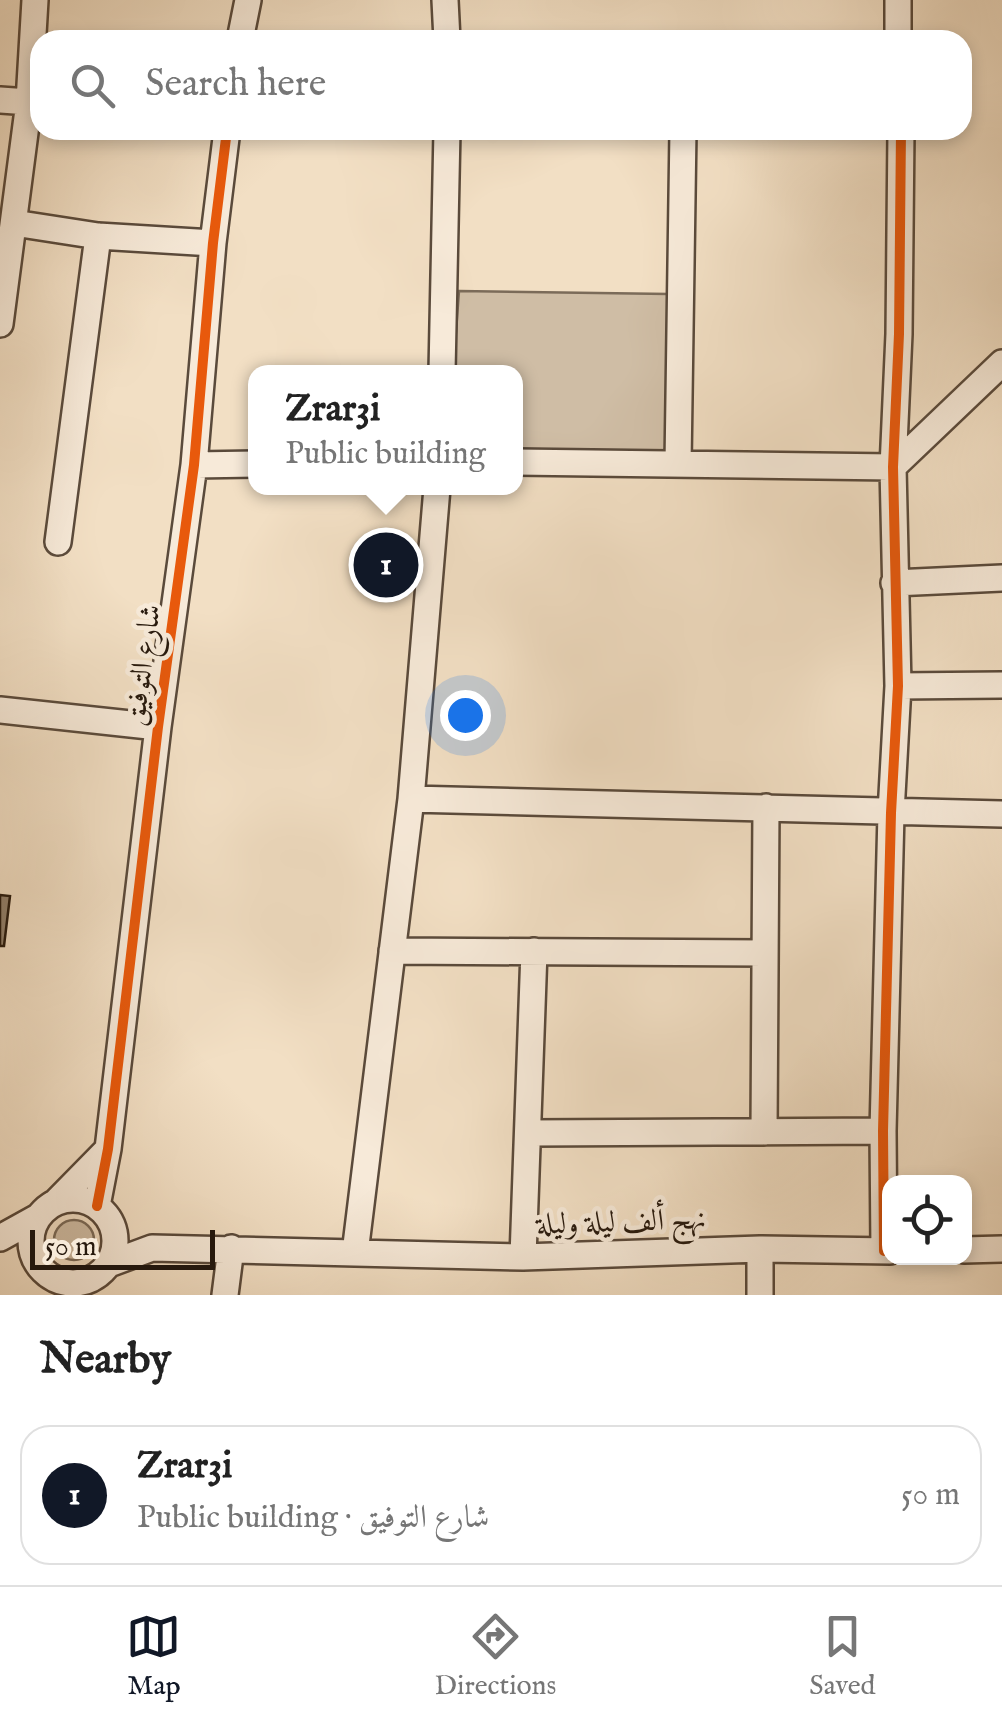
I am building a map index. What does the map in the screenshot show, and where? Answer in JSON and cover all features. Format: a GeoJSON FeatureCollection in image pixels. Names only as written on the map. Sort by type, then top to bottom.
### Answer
{"type":"FeatureCollection","features":[{"type":"Feature","properties":{"kind":"street"},"geometry":{"type":"LineString","coordinates":[[34,30],[35,0]]}},
{"type":"Feature","properties":{"kind":"street"},"geometry":{"type":"LineString","coordinates":[[242,30],[248,0]]}},
{"type":"Feature","properties":{"kind":"street"},"geometry":{"type":"LineString","coordinates":[[445,0],[446,30]]}},
{"type":"Feature","properties":{"kind":"street"},"geometry":{"type":"LineString","coordinates":[[898,0],[898,30]]}},
{"type":"Feature","properties":{"kind":"street"},"geometry":{"type":"LineString","coordinates":[[0,100],[30,102],[0,324]]}},
{"type":"Feature","properties":{"kind":"street","name":"شارع التوفيق"},"geometry":{"type":"LineString","coordinates":[[104,1214],[108,1149],[158,727],[194,465],[226,140]]}},
{"type":"Feature","properties":{"kind":"street"},"geometry":{"type":"LineString","coordinates":[[442,365],[447,140]]}},
{"type":"Feature","properties":{"kind":"street"},"geometry":{"type":"LineString","coordinates":[[678,464],[683,140]]}},
{"type":"Feature","properties":{"kind":"street"},"geometry":{"type":"LineString","coordinates":[[884,1175],[891,813],[898,686],[893,467],[900,334],[901,140]]}},
{"type":"Feature","properties":{"kind":"street"},"geometry":{"type":"LineString","coordinates":[[14,224],[98,236],[213,242]]}},
{"type":"Feature","properties":{"kind":"street"},"geometry":{"type":"LineString","coordinates":[[58,542],[98,236]]}},
{"type":"Feature","properties":{"kind":"street"},"geometry":{"type":"LineString","coordinates":[[523,462],[893,467],[1002,363]]}},
{"type":"Feature","properties":{"kind":"street"},"geometry":{"type":"LineString","coordinates":[[194,465],[248,464]]}},
{"type":"Feature","properties":{"kind":"street"},"geometry":{"type":"LineString","coordinates":[[355,1253],[411,798],[437,495]]}},
{"type":"Feature","properties":{"kind":"street"},"geometry":{"type":"LineString","coordinates":[[894,583],[1002,578]]}},
{"type":"Feature","properties":{"kind":"street"},"geometry":{"type":"LineString","coordinates":[[898,686],[1002,685]]}},
{"type":"Feature","properties":{"kind":"street"},"geometry":{"type":"LineString","coordinates":[[0,710],[158,727]]}},
{"type":"Feature","properties":{"kind":"street"},"geometry":{"type":"LineString","coordinates":[[411,798],[1002,814]]}},
{"type":"Feature","properties":{"kind":"street"},"geometry":{"type":"LineString","coordinates":[[764,1132],[766,807]]}},
{"type":"Feature","properties":{"kind":"street"},"geometry":{"type":"LineString","coordinates":[[523,1257],[534,951]]}},
{"type":"Feature","properties":{"kind":"street"},"geometry":{"type":"LineString","coordinates":[[392,952],[765,954]]}},
{"type":"Feature","properties":{"kind":"street"},"geometry":{"type":"LineString","coordinates":[[530,1134],[883,1131]]}},
{"type":"Feature","properties":{"kind":"street"},"geometry":{"type":"LineString","coordinates":[[49,1277],[31,1238],[46,1210],[108,1149]]}},
{"type":"Feature","properties":{"kind":"street"},"geometry":{"type":"LineString","coordinates":[[0,1238],[46,1210],[76,1198],[152,1248],[96,1279],[70,1283],[49,1277],[0,1250]]}},
{"type":"Feature","properties":{"kind":"street"},"geometry":{"type":"LineString","coordinates":[[96,1279],[116,1244],[104,1214]]}},
{"type":"Feature","properties":{"kind":"street","name":"نهج ألف ليلة وليلة"},"geometry":{"type":"LineString","coordinates":[[152,1248],[523,1257],[760,1249],[882,1251]]}},
{"type":"Feature","properties":{"kind":"street"},"geometry":{"type":"LineString","coordinates":[[225,1295],[231,1248]]}},
{"type":"Feature","properties":{"kind":"street"},"geometry":{"type":"LineString","coordinates":[[760,1249],[760,1295]]}},
{"type":"Feature","properties":{"kind":"street"},"geometry":{"type":"LineString","coordinates":[[972,1250],[1002,1249]]}},
{"type":"Feature","properties":{"kind":"shaded area"},"geometry":{"type":"Polygon","coordinates":[[[459,291],[668,294],[668,453],[523,449],[523,365],[454,365],[459,291]]]}},
{"type":"Feature","properties":{"kind":"shaded area"},"geometry":{"type":"Polygon","coordinates":[[[74,1220],[88,1226],[94,1240],[88,1254],[74,1260],[60,1254],[54,1240],[60,1226],[74,1220]]]}},
{"type":"Feature","properties":{"kind":"building"},"geometry":{"type":"Polygon","coordinates":[[[0,895],[10,896],[4,946],[0,946],[0,895]]]}},
{"type":"Feature","properties":{"kind":"cycle path"},"geometry":{"type":"LineString","coordinates":[[97,1206],[108,1149],[158,727],[194,465],[226,140]]}},
{"type":"Feature","properties":{"kind":"cycle path"},"geometry":{"type":"LineString","coordinates":[[883,1175],[891,813],[898,686],[893,467],[901,140]]}},
{"type":"Feature","properties":{"kind":"place","name":"Zrar3i"},"geometry":{"type":"Point","coordinates":[386,565]}}]}
